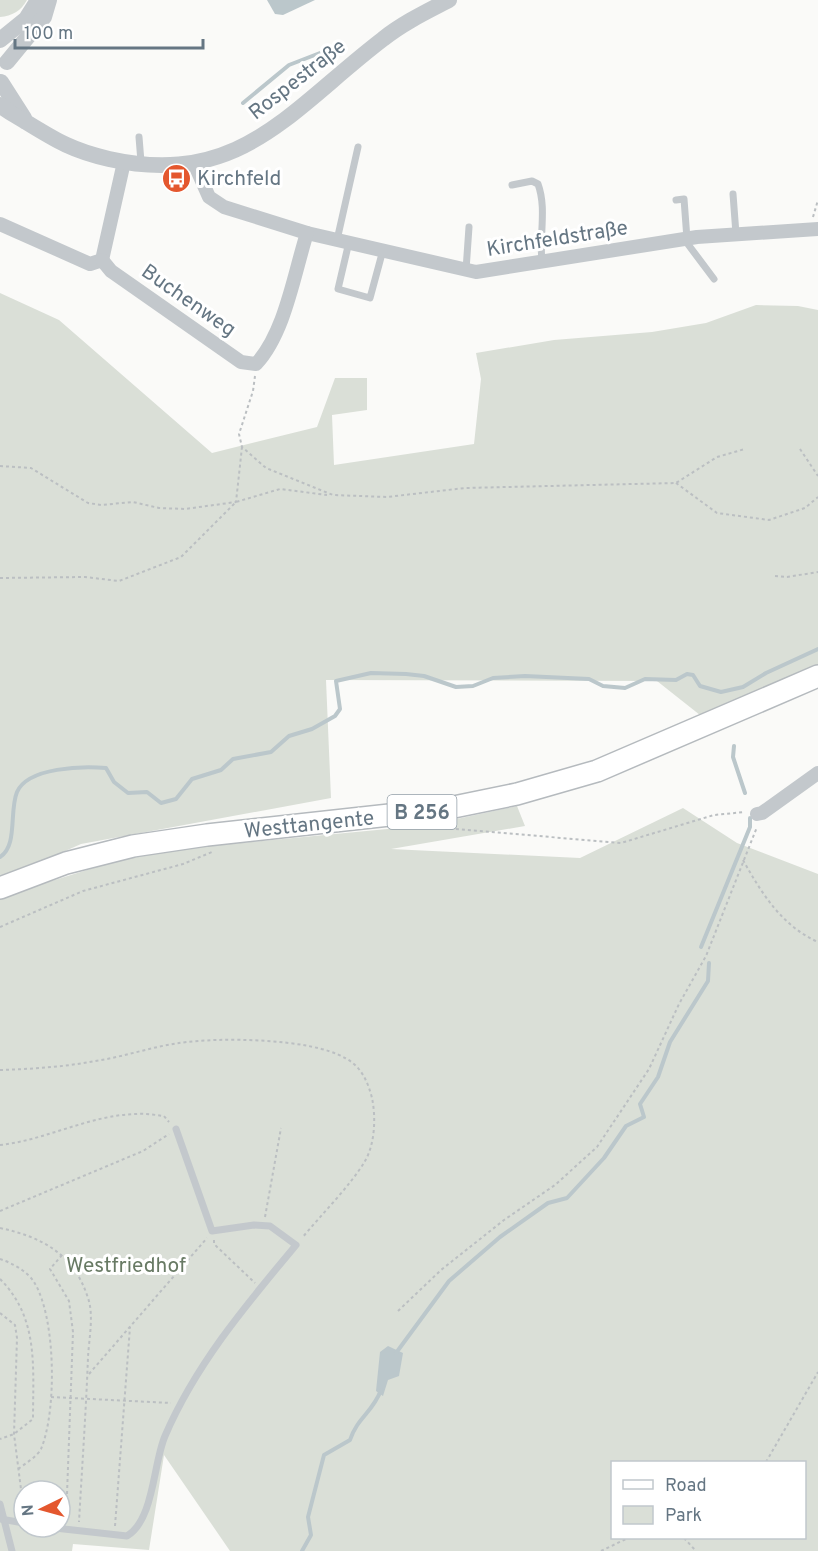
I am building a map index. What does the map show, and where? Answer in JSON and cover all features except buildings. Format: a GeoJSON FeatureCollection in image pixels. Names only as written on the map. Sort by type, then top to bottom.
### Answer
{"type":"FeatureCollection","features":[{"type":"Feature","properties":{"kind":"main road","name":"Westtangente"},"geometry":{"type":"LineString","coordinates":[[0,888],[66,863],[133,846],[234,832],[426,812],[517,794],[597,771],[818,676]]}},
{"type":"Feature","properties":{"kind":"street"},"geometry":{"type":"LineString","coordinates":[[0,40],[26,19],[38,0]]}},
{"type":"Feature","properties":{"kind":"street"},"geometry":{"type":"LineString","coordinates":[[3,55],[39,23],[49,0]]}},
{"type":"Feature","properties":{"kind":"street","name":"Rospestraße"},"geometry":{"type":"LineString","coordinates":[[0,105],[78,152],[133,163],[194,163],[229,154],[270,133],[384,38],[416,17],[449,0]]}},
{"type":"Feature","properties":{"kind":"street","name":"Rospestraße"},"geometry":{"type":"LineString","coordinates":[[3,55],[6,73],[0,82],[26,122]]}},
{"type":"Feature","properties":{"kind":"street"},"geometry":{"type":"LineString","coordinates":[[0,224],[90,264],[102,260],[133,163]]}},
{"type":"Feature","properties":{"kind":"street","name":"Kirchfeldstraße"},"geometry":{"type":"LineString","coordinates":[[194,163],[209,197],[224,207],[307,233],[476,272],[685,239],[813,230]]}},
{"type":"Feature","properties":{"kind":"street"},"geometry":{"type":"LineString","coordinates":[[255,364],[267,352],[276,334],[307,233]]}},
{"type":"Feature","properties":{"kind":"street","name":"Buchenweg"},"geometry":{"type":"LineString","coordinates":[[102,260],[111,271],[241,362],[255,364]]}},
{"type":"Feature","properties":{"kind":"street"},"geometry":{"type":"LineString","coordinates":[[760,814],[818,773]]}},
{"type":"Feature","properties":{"kind":"lane"},"geometry":{"type":"LineString","coordinates":[[133,163],[140,137]]}},
{"type":"Feature","properties":{"kind":"lane"},"geometry":{"type":"LineString","coordinates":[[358,147],[338,289],[370,298],[382,250]]}},
{"type":"Feature","properties":{"kind":"lane"},"geometry":{"type":"LineString","coordinates":[[512,185],[532,181],[538,184],[543,207],[540,231],[542,262]]}},
{"type":"Feature","properties":{"kind":"lane"},"geometry":{"type":"LineString","coordinates":[[733,194],[736,234]]}},
{"type":"Feature","properties":{"kind":"lane"},"geometry":{"type":"LineString","coordinates":[[676,200],[684,199],[685,239],[714,279]]}},
{"type":"Feature","properties":{"kind":"lane"},"geometry":{"type":"LineString","coordinates":[[466,270],[469,227]]}},
{"type":"Feature","properties":{"kind":"lane"},"geometry":{"type":"LineString","coordinates":[[72,1530],[127,1536],[136,1531],[146,1509],[163,1439],[180,1404],[229,1325],[297,1245],[270,1226],[212,1231],[176,1130]]}},
{"type":"Feature","properties":{"kind":"lane"},"geometry":{"type":"LineString","coordinates":[[0,1504],[2,1520],[12,1551]]}},
{"type":"Feature","properties":{"kind":"path"},"geometry":{"type":"LineString","coordinates":[[813,230],[818,200]]}},
{"type":"Feature","properties":{"kind":"path"},"geometry":{"type":"LineString","coordinates":[[0,578],[85,577],[119,581],[181,557],[236,502],[242,447],[239,434],[253,391],[255,364]]}},
{"type":"Feature","properties":{"kind":"path"},"geometry":{"type":"LineString","coordinates":[[242,447],[266,468],[333,495]]}},
{"type":"Feature","properties":{"kind":"path"},"geometry":{"type":"LineString","coordinates":[[800,448],[818,476]]}},
{"type":"Feature","properties":{"kind":"path"},"geometry":{"type":"LineString","coordinates":[[0,466],[31,468],[88,503],[101,505],[133,502],[159,508],[185,509],[236,502],[280,489],[333,495],[387,497],[465,488],[676,483],[717,457],[745,449]]}},
{"type":"Feature","properties":{"kind":"path"},"geometry":{"type":"LineString","coordinates":[[676,483],[717,513],[769,520],[805,508],[818,497]]}},
{"type":"Feature","properties":{"kind":"path"},"geometry":{"type":"LineString","coordinates":[[775,576],[787,578],[818,572]]}},
{"type":"Feature","properties":{"kind":"path"},"geometry":{"type":"LineString","coordinates":[[398,1311],[441,1270],[504,1220],[555,1185],[597,1147],[649,1069],[679,1004],[706,956],[760,814],[745,812],[714,815],[621,843],[437,829],[429,825],[426,812]]}},
{"type":"Feature","properties":{"kind":"path"},"geometry":{"type":"LineString","coordinates":[[0,927],[83,891],[183,864],[217,850],[234,832]]}},
{"type":"Feature","properties":{"kind":"path"},"geometry":{"type":"LineString","coordinates":[[744,860],[762,894],[783,918],[800,934],[818,942]]}},
{"type":"Feature","properties":{"kind":"path"},"geometry":{"type":"LineString","coordinates":[[0,1070],[66,1066],[158,1046],[208,1040],[287,1043],[319,1048],[345,1057],[355,1065],[368,1083],[374,1108],[373,1137],[366,1160],[297,1245]]}},
{"type":"Feature","properties":{"kind":"path"},"geometry":{"type":"LineString","coordinates":[[0,1145],[39,1139],[85,1124],[135,1113],[164,1116],[176,1130],[143,1151],[0,1211]]}},
{"type":"Feature","properties":{"kind":"path"},"geometry":{"type":"LineString","coordinates":[[263,1226],[281,1128]]}},
{"type":"Feature","properties":{"kind":"path"},"geometry":{"type":"LineString","coordinates":[[0,1228],[48,1244],[62,1255],[80,1278],[88,1298],[87,1376],[79,1531]]}},
{"type":"Feature","properties":{"kind":"path"},"geometry":{"type":"LineString","coordinates":[[212,1231],[214,1244],[260,1288]]}},
{"type":"Feature","properties":{"kind":"path"},"geometry":{"type":"LineString","coordinates":[[87,1376],[212,1231]]}},
{"type":"Feature","properties":{"kind":"path"},"geometry":{"type":"LineString","coordinates":[[62,1255],[50,1269],[69,1301],[73,1332],[67,1479]]}},
{"type":"Feature","properties":{"kind":"path"},"geometry":{"type":"LineString","coordinates":[[0,1259],[19,1269],[33,1282],[44,1308],[49,1342],[50,1419],[40,1451],[17,1470]]}},
{"type":"Feature","properties":{"kind":"path"},"geometry":{"type":"LineString","coordinates":[[0,1279],[16,1295],[25,1314],[33,1363],[33,1419],[14,1434],[0,1439]]}},
{"type":"Feature","properties":{"kind":"path"},"geometry":{"type":"LineString","coordinates":[[0,1313],[15,1325],[17,1338],[14,1434],[18,1479]]}},
{"type":"Feature","properties":{"kind":"path"},"geometry":{"type":"LineString","coordinates":[[114,1535],[130,1327]]}},
{"type":"Feature","properties":{"kind":"path"},"geometry":{"type":"LineString","coordinates":[[767,1461],[818,1372]]}},
{"type":"Feature","properties":{"kind":"path"},"geometry":{"type":"LineString","coordinates":[[51,1397],[180,1404]]}},
{"type":"Feature","properties":{"kind":"path"},"geometry":{"type":"LineString","coordinates":[[601,1551],[626,1539]]}},
{"type":"Feature","properties":{"kind":"path"},"geometry":{"type":"LineString","coordinates":[[685,1539],[696,1551]]}},
{"type":"Feature","properties":{"kind":"green space"},"geometry":{"type":"Polygon","coordinates":[[[0,0],[27,0],[16,12],[0,17],[0,0]]]}},
{"type":"Feature","properties":{"kind":"green space"},"geometry":{"type":"Polygon","coordinates":[[[0,293],[59,320],[212,453],[317,427],[335,378],[367,378],[367,410],[332,415],[334,465],[474,444],[481,379],[476,353],[554,340],[652,332],[706,323],[756,305],[798,306],[818,310],[818,672],[705,719],[657,681],[326,680],[331,798],[81,844],[0,880],[0,293]]]}},
{"type":"Feature","properties":{"kind":"green space","name":"Westfriedhof"},"geometry":{"type":"Polygon","coordinates":[[[517,806],[525,826],[391,849],[580,858],[683,808],[737,843],[818,874],[818,1551],[230,1551],[164,1455],[149,1550],[73,1544],[72,1551],[0,1551],[0,897],[145,852],[429,825],[517,806]]]}},
{"type":"Feature","properties":{"kind":"shaded area"},"geometry":{"type":"Polygon","coordinates":[[[267,0],[315,0],[283,15],[275,14],[267,0]]]}},
{"type":"Feature","properties":{"kind":"shaded area"},"geometry":{"type":"Polygon","coordinates":[[[388,1346],[403,1353],[399,1376],[388,1380],[383,1396],[376,1391],[380,1352],[388,1346]]]}},
{"type":"Feature","properties":{"kind":"waterway"},"geometry":{"type":"LineString","coordinates":[[243,103],[289,65],[338,46]]}},
{"type":"Feature","properties":{"kind":"waterway"},"geometry":{"type":"LineString","coordinates":[[0,857],[9,845],[17,792],[32,777],[71,768],[106,768],[114,782],[128,793],[147,792],[161,803],[176,799],[192,779],[221,770],[233,759],[271,752],[289,736],[312,729],[335,716],[340,709],[336,681],[371,673],[406,674],[424,676],[456,687],[473,686],[493,678],[525,676],[589,679],[603,686],[625,688],[645,679],[676,680],[687,674],[693,675],[700,686],[721,692],[743,687],[766,673],[818,649]]}},
{"type":"Feature","properties":{"kind":"waterway"},"geometry":{"type":"LineString","coordinates":[[734,746],[733,757],[745,793]]}},
{"type":"Feature","properties":{"kind":"waterway"},"geometry":{"type":"LineString","coordinates":[[701,947],[750,827],[750,818]]}},
{"type":"Feature","properties":{"kind":"waterway"},"geometry":{"type":"LineString","coordinates":[[396,1353],[449,1281],[500,1237],[548,1203],[567,1198],[604,1158],[626,1126],[644,1117],[640,1104],[658,1077],[670,1042],[708,981],[709,963]]}},
{"type":"Feature","properties":{"kind":"waterway"},"geometry":{"type":"LineString","coordinates":[[302,1551],[311,1535],[308,1517],[324,1455],[350,1440],[381,1390]]}},
{"type":"Feature","properties":{"kind":"place","name":"Kirchfeld"},"geometry":{"type":"Point","coordinates":[176,178]}}]}
